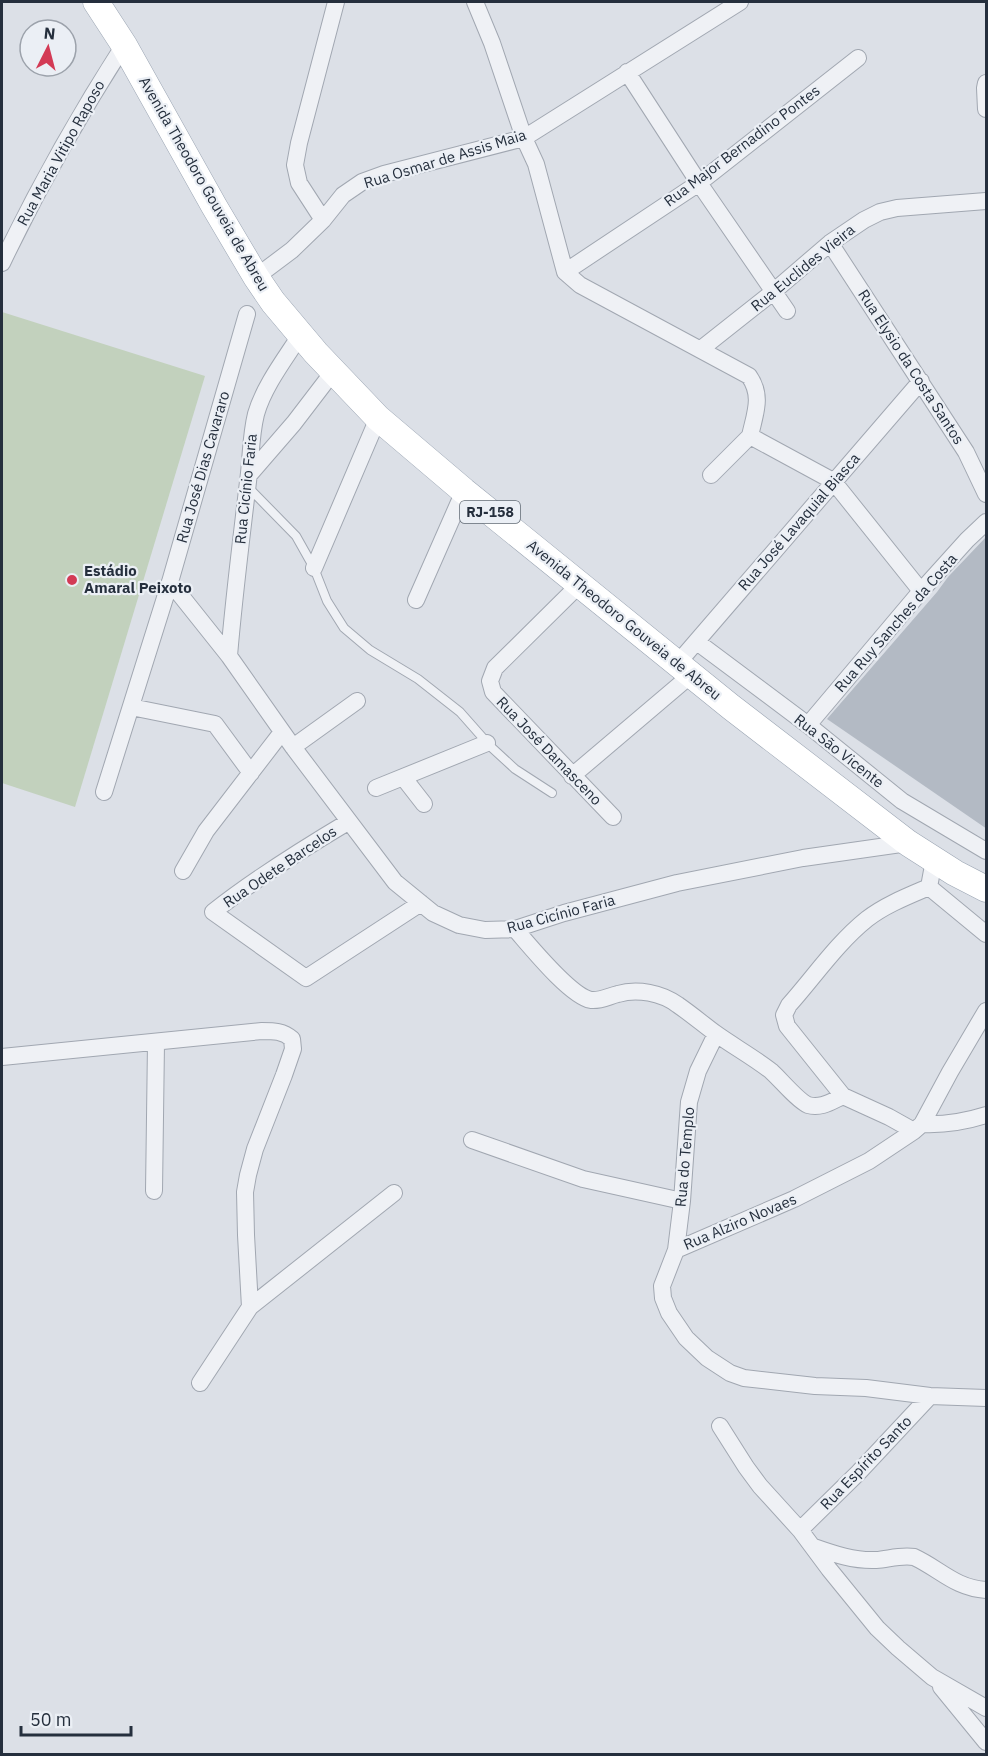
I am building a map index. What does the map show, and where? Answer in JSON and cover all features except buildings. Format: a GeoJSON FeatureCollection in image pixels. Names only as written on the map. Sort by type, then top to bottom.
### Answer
{"type":"FeatureCollection","features":[{"type":"Feature","properties":{"kind":"main road","name":"Avenida Theodoro Gouveia de Abreu"},"geometry":{"type":"LineString","coordinates":[[96,2],[121,40],[256,278],[273,302],[333,372],[378,418],[684,670],[908,843],[955,873],[987,889]]}},
{"type":"Feature","properties":{"kind":"street"},"geometry":{"type":"LineString","coordinates":[[323,220],[299,183],[295,165],[336,2]]}},
{"type":"Feature","properties":{"kind":"street"},"geometry":{"type":"LineString","coordinates":[[475,2],[492,43],[524,138],[536,164],[565,272],[580,285],[749,376],[756,386],[758,400],[750,436],[711,475]]}},
{"type":"Feature","properties":{"kind":"street","name":"Rua Osmar de Assis Maia"},"geometry":{"type":"LineString","coordinates":[[256,278],[292,250],[323,220],[343,195],[362,182],[384,174],[524,138],[740,2]]}},
{"type":"Feature","properties":{"kind":"street","name":"Rua Maria Vitipo Raposo"},"geometry":{"type":"LineString","coordinates":[[2,263],[121,40]]}},
{"type":"Feature","properties":{"kind":"street","name":"Rua Major Bernadino Pontes"},"geometry":{"type":"LineString","coordinates":[[565,272],[699,183],[858,58]]}},
{"type":"Feature","properties":{"kind":"street"},"geometry":{"type":"LineString","coordinates":[[627,72],[699,183],[787,311]]}},
{"type":"Feature","properties":{"kind":"street"},"geometry":{"type":"LineString","coordinates":[[987,83],[985,88],[987,110]]}},
{"type":"Feature","properties":{"kind":"street","name":"Rua Euclides Vieira"},"geometry":{"type":"LineString","coordinates":[[701,349],[830,243],[864,220],[880,212],[897,208],[987,201]]}},
{"type":"Feature","properties":{"kind":"street","name":"Rua Elysio da Costa Santos"},"geometry":{"type":"LineString","coordinates":[[830,243],[966,452],[987,494]]}},
{"type":"Feature","properties":{"kind":"street","name":"Rua José Dias Cavararo"},"geometry":{"type":"LineString","coordinates":[[104,792],[170,582],[247,314]]}},
{"type":"Feature","properties":{"kind":"street","name":"Rua Cicínio Faria"},"geometry":{"type":"LineString","coordinates":[[230,656],[251,438],[256,412],[301,334]]}},
{"type":"Feature","properties":{"kind":"street"},"geometry":{"type":"LineString","coordinates":[[248,480],[333,372]]}},
{"type":"Feature","properties":{"kind":"street","name":"Rua José Lavaquial Biasca"},"geometry":{"type":"LineString","coordinates":[[572,776],[684,670],[696,642],[921,381]]}},
{"type":"Feature","properties":{"kind":"street"},"geometry":{"type":"LineString","coordinates":[[314,568],[378,418]]}},
{"type":"Feature","properties":{"kind":"street"},"geometry":{"type":"LineString","coordinates":[[750,436],[834,482],[921,591]]}},
{"type":"Feature","properties":{"kind":"street"},"geometry":{"type":"LineString","coordinates":[[416,600],[464,490]]}},
{"type":"Feature","properties":{"kind":"street","name":"Rua Ruy Sanches da Costa"},"geometry":{"type":"LineString","coordinates":[[808,726],[921,591],[967,540],[987,522]]}},
{"type":"Feature","properties":{"kind":"street","name":"Rua Cicínio Faria"},"geometry":{"type":"LineString","coordinates":[[170,582],[230,656],[282,732],[395,882],[433,913],[459,925],[485,930],[515,929],[564,913],[677,883],[803,858],[908,843]]}},
{"type":"Feature","properties":{"kind":"street","name":"Rua José Damasceno"},"geometry":{"type":"LineString","coordinates":[[579,585],[495,668],[490,681],[493,692],[613,818]]}},
{"type":"Feature","properties":{"kind":"street","name":"Rua São Vicente"},"geometry":{"type":"LineString","coordinates":[[696,642],[808,726],[902,801],[987,851]]}},
{"type":"Feature","properties":{"kind":"street"},"geometry":{"type":"LineString","coordinates":[[293,747],[357,701]]}},
{"type":"Feature","properties":{"kind":"street"},"geometry":{"type":"LineString","coordinates":[[130,707],[215,724],[251,772]]}},
{"type":"Feature","properties":{"kind":"street"},"geometry":{"type":"LineString","coordinates":[[183,871],[206,831],[282,732]]}},
{"type":"Feature","properties":{"kind":"street"},"geometry":{"type":"LineString","coordinates":[[376,788],[487,743]]}},
{"type":"Feature","properties":{"kind":"street"},"geometry":{"type":"LineString","coordinates":[[404,777],[424,804]]}},
{"type":"Feature","properties":{"kind":"street","name":"Rua Odete Barcelos"},"geometry":{"type":"LineString","coordinates":[[348,822],[277,865],[213,912],[306,978],[421,903]]}},
{"type":"Feature","properties":{"kind":"street"},"geometry":{"type":"LineString","coordinates":[[929,887],[934,860]]}},
{"type":"Feature","properties":{"kind":"street"},"geometry":{"type":"LineString","coordinates":[[929,887],[987,934]]}},
{"type":"Feature","properties":{"kind":"street"},"geometry":{"type":"LineString","coordinates":[[929,887],[891,904],[868,918],[842,942],[785,1010],[784,1021],[843,1096],[918,1128],[967,1121],[987,1115]]}},
{"type":"Feature","properties":{"kind":"street"},"geometry":{"type":"LineString","coordinates":[[515,929],[566,984],[582,996],[591,1000],[635,992],[648,992],[660,996],[673,1001],[716,1034],[771,1071],[802,1102],[817,1106],[843,1096]]}},
{"type":"Feature","properties":{"kind":"street","name":"Rua Alziro Novaes"},"geometry":{"type":"LineString","coordinates":[[987,1011],[918,1128],[868,1161],[794,1199],[676,1250],[662,1286],[663,1298],[669,1313],[686,1338],[706,1358],[730,1373],[744,1378],[815,1386],[987,1398]]}},
{"type":"Feature","properties":{"kind":"street"},"geometry":{"type":"LineString","coordinates":[[2,1057],[262,1031],[275,1031],[292,1039],[293,1049],[255,1149],[245,1192],[250,1307]]}},
{"type":"Feature","properties":{"kind":"street","name":"Rua do Templo"},"geometry":{"type":"LineString","coordinates":[[676,1250],[689,1102],[698,1071],[716,1034]]}},
{"type":"Feature","properties":{"kind":"street"},"geometry":{"type":"LineString","coordinates":[[154,1191],[156,1043]]}},
{"type":"Feature","properties":{"kind":"street"},"geometry":{"type":"LineString","coordinates":[[472,1140],[583,1179],[682,1201]]}},
{"type":"Feature","properties":{"kind":"street"},"geometry":{"type":"LineString","coordinates":[[200,1383],[250,1307],[394,1193]]}},
{"type":"Feature","properties":{"kind":"street","name":"Rua Espírito Santo"},"geometry":{"type":"LineString","coordinates":[[800,1530],[858,1473],[930,1395]]}},
{"type":"Feature","properties":{"kind":"street"},"geometry":{"type":"LineString","coordinates":[[720,1425],[760,1486],[800,1530],[878,1628],[932,1677],[987,1742]]}},
{"type":"Feature","properties":{"kind":"street"},"geometry":{"type":"LineString","coordinates":[[814,1547],[842,1556],[867,1560],[914,1557],[962,1585],[987,1590]]}},
{"type":"Feature","properties":{"kind":"street"},"geometry":{"type":"LineString","coordinates":[[932,1677],[987,1708]]}},
{"type":"Feature","properties":{"kind":"lane"},"geometry":{"type":"LineString","coordinates":[[248,480],[296,536],[314,568],[327,601],[344,628],[369,650],[418,679],[460,712],[487,743],[515,769],[552,793]]}},
{"type":"Feature","properties":{"kind":"green space","name":"Estádio Amaral Peixoto"},"geometry":{"type":"Polygon","coordinates":[[[2,312],[205,376],[75,807],[2,783],[2,312]]]}},
{"type":"Feature","properties":{"kind":"place","name":"Estádio Amaral Peixoto"},"geometry":{"type":"Point","coordinates":[72,580]}}]}
